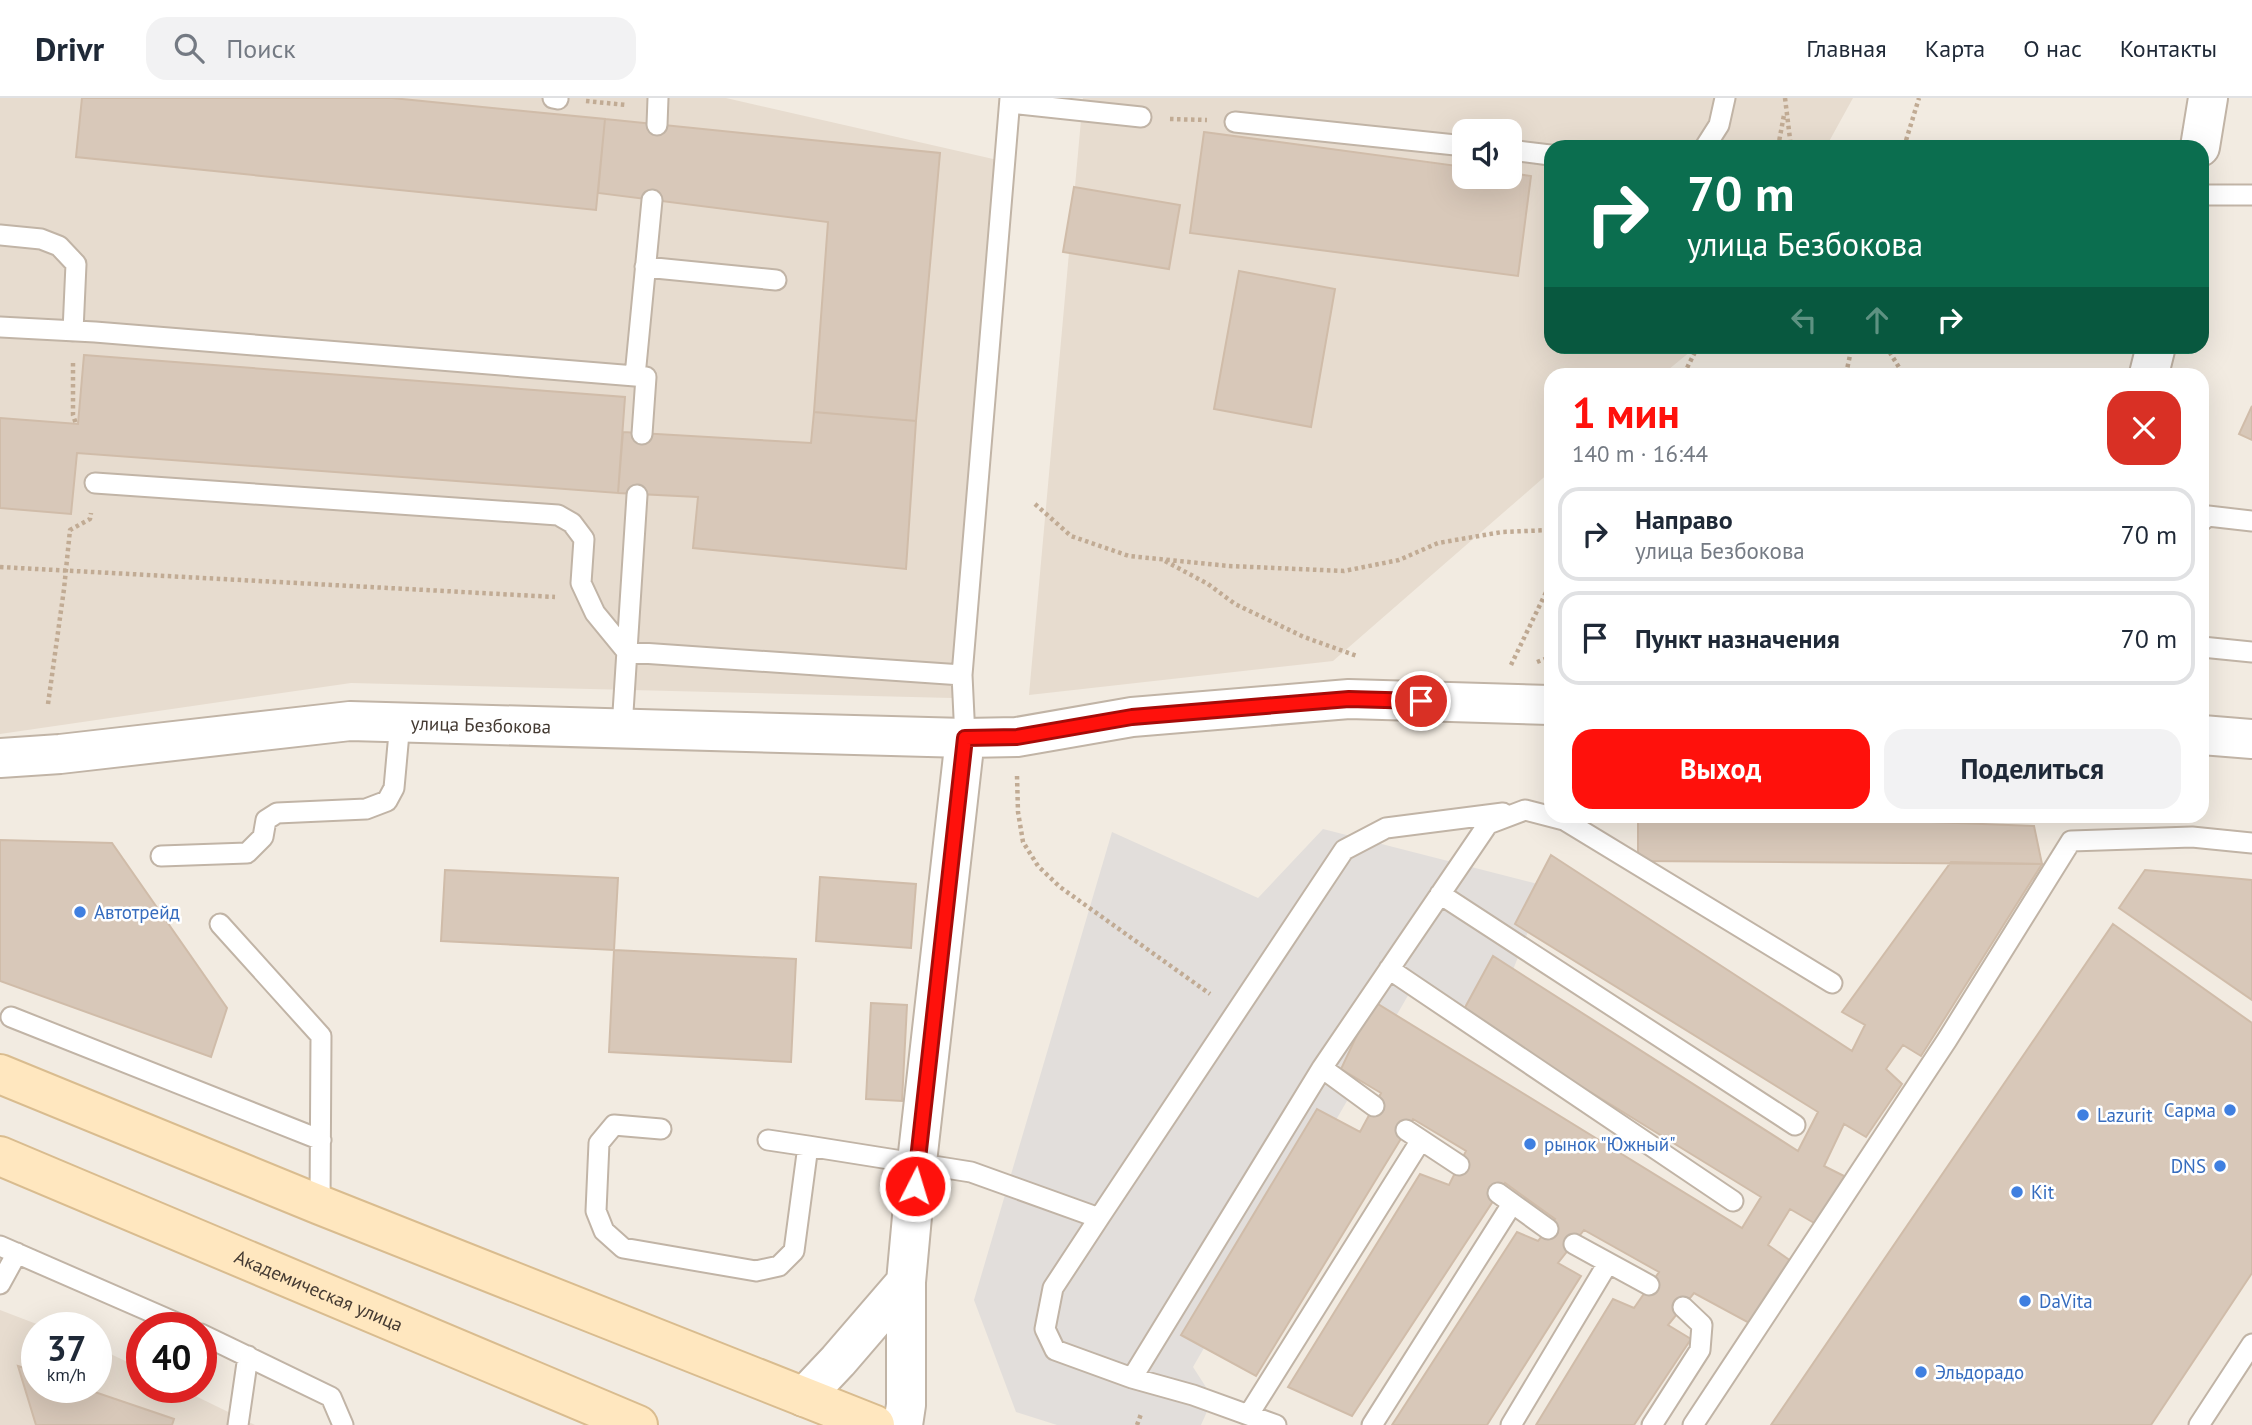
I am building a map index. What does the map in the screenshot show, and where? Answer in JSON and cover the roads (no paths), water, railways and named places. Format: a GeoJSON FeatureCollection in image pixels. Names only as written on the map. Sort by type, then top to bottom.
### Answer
{"type":"FeatureCollection","features":[{"type":"Feature","properties":{"kind":"main road"},"geometry":{"type":"LineString","coordinates":[[0,1074],[320,1205],[875,1425]]}},
{"type":"Feature","properties":{"kind":"main road","name":"Академическая улица"},"geometry":{"type":"LineString","coordinates":[[0,1156],[638,1425]]}},
{"type":"Feature","properties":{"kind":"street"},"geometry":{"type":"LineString","coordinates":[[2201,140],[2208,98]]}},
{"type":"Feature","properties":{"kind":"street","name":"улица Безбокова"},"geometry":{"type":"LineString","coordinates":[[0,758],[60,754],[350,721],[965,738],[1017,737],[1132,717],[1349,699],[1544,705]]}},
{"type":"Feature","properties":{"kind":"street"},"geometry":{"type":"LineString","coordinates":[[2209,736],[2252,739]]}},
{"type":"Feature","properties":{"kind":"street"},"geometry":{"type":"LineString","coordinates":[[903,1425],[906,1405],[906,1282],[965,738]]}},
{"type":"Feature","properties":{"kind":"street"},"geometry":{"type":"LineString","coordinates":[[804,1397],[906,1282]]}},
{"type":"Feature","properties":{"kind":"lane"},"geometry":{"type":"LineString","coordinates":[[1709,140],[1719,125],[1725,98]]}},
{"type":"Feature","properties":{"kind":"lane"},"geometry":{"type":"LineString","coordinates":[[965,738],[962,675],[1010,100],[1141,117]]}},
{"type":"Feature","properties":{"kind":"lane"},"geometry":{"type":"LineString","coordinates":[[1235,122],[1452,145]]}},
{"type":"Feature","properties":{"kind":"lane"},"geometry":{"type":"LineString","coordinates":[[1522,152],[1544,154]]}},
{"type":"Feature","properties":{"kind":"lane"},"geometry":{"type":"LineString","coordinates":[[2209,195],[2252,195]]}},
{"type":"Feature","properties":{"kind":"lane"},"geometry":{"type":"LineString","coordinates":[[635,376],[652,200]]}},
{"type":"Feature","properties":{"kind":"lane"},"geometry":{"type":"LineString","coordinates":[[0,235],[41,239],[60,246],[76,264],[73,331]]}},
{"type":"Feature","properties":{"kind":"lane"},"geometry":{"type":"LineString","coordinates":[[645,267],[776,281]]}},
{"type":"Feature","properties":{"kind":"lane"},"geometry":{"type":"LineString","coordinates":[[0,327],[646,377],[642,434]]}},
{"type":"Feature","properties":{"kind":"lane"},"geometry":{"type":"LineString","coordinates":[[95,483],[558,515],[572,523],[584,538],[581,583],[595,613],[627,652],[962,675]]}},
{"type":"Feature","properties":{"kind":"lane"},"geometry":{"type":"LineString","coordinates":[[622,728],[637,495]]}},
{"type":"Feature","properties":{"kind":"lane"},"geometry":{"type":"LineString","coordinates":[[2209,516],[2252,520]]}},
{"type":"Feature","properties":{"kind":"lane"},"geometry":{"type":"LineString","coordinates":[[2209,649],[2252,652]]}},
{"type":"Feature","properties":{"kind":"lane"},"geometry":{"type":"LineString","coordinates":[[161,856],[247,853],[263,837],[266,820],[277,813],[366,809],[387,801],[394,788],[400,722]]}},
{"type":"Feature","properties":{"kind":"lane"},"geometry":{"type":"LineString","coordinates":[[1132,1378],[1322,1068],[1488,824],[1525,810]]}},
{"type":"Feature","properties":{"kind":"lane"},"geometry":{"type":"LineString","coordinates":[[1276,1425],[1055,1350],[1045,1329],[1052,1288],[1344,850],[1386,828],[1525,810],[1544,815]]}},
{"type":"Feature","properties":{"kind":"lane"},"geometry":{"type":"LineString","coordinates":[[1569,823],[1832,983]]}},
{"type":"Feature","properties":{"kind":"lane"},"geometry":{"type":"LineString","coordinates":[[1693,1425],[1947,1040],[2071,841],[2192,837],[2252,843]]}},
{"type":"Feature","properties":{"kind":"lane"},"geometry":{"type":"LineString","coordinates":[[1440,894],[1795,1125]]}},
{"type":"Feature","properties":{"kind":"lane"},"geometry":{"type":"LineString","coordinates":[[220,923],[321,1036],[320,1205]]}},
{"type":"Feature","properties":{"kind":"lane"},"geometry":{"type":"LineString","coordinates":[[1389,969],[1733,1200]]}},
{"type":"Feature","properties":{"kind":"lane"},"geometry":{"type":"LineString","coordinates":[[11,1017],[321,1140]]}},
{"type":"Feature","properties":{"kind":"lane"},"geometry":{"type":"LineString","coordinates":[[1322,1068],[1374,1106]]}},
{"type":"Feature","properties":{"kind":"lane"},"geometry":{"type":"LineString","coordinates":[[661,1129],[614,1125],[599,1143],[596,1211],[604,1231],[623,1248],[756,1271],[779,1266],[794,1251],[808,1146]]}},
{"type":"Feature","properties":{"kind":"lane"},"geometry":{"type":"LineString","coordinates":[[1249,1414],[1414,1135],[1459,1165]]}},
{"type":"Feature","properties":{"kind":"lane"},"geometry":{"type":"LineString","coordinates":[[768,1140],[971,1172],[1099,1218]]}},
{"type":"Feature","properties":{"kind":"lane"},"geometry":{"type":"LineString","coordinates":[[1372,1425],[1505,1198],[1548,1229]]}},
{"type":"Feature","properties":{"kind":"lane"},"geometry":{"type":"LineString","coordinates":[[1574,1244],[1649,1285]]}},
{"type":"Feature","properties":{"kind":"lane"},"geometry":{"type":"LineString","coordinates":[[0,1284],[9,1250],[151,1312]]}},
{"type":"Feature","properties":{"kind":"lane"},"geometry":{"type":"LineString","coordinates":[[1511,1425],[1608,1263]]}},
{"type":"Feature","properties":{"kind":"lane"},"geometry":{"type":"LineString","coordinates":[[1652,1425],[1700,1350],[1702,1325],[1683,1307]]}},
{"type":"Feature","properties":{"kind":"lane"},"geometry":{"type":"LineString","coordinates":[[217,1341],[331,1397],[343,1425]]}},
{"type":"Feature","properties":{"kind":"lane"},"geometry":{"type":"LineString","coordinates":[[2199,1425],[2252,1345]]}},
{"type":"Feature","properties":{"kind":"lane"},"geometry":{"type":"LineString","coordinates":[[238,1425],[248,1356]]}},
{"type":"Feature","properties":{"kind":"place","name":"Автотрейд"},"geometry":{"type":"Point","coordinates":[80,912]}},
{"type":"Feature","properties":{"kind":"place","name":"Сарма"},"geometry":{"type":"Point","coordinates":[2230,1110]}},
{"type":"Feature","properties":{"kind":"place","name":"Lazurit"},"geometry":{"type":"Point","coordinates":[2083,1115]}},
{"type":"Feature","properties":{"kind":"place","name":"рынок \"Южный\""},"geometry":{"type":"Point","coordinates":[1530,1144]}},
{"type":"Feature","properties":{"kind":"place","name":"DNS"},"geometry":{"type":"Point","coordinates":[2220,1166]}},
{"type":"Feature","properties":{"kind":"place","name":"Kit"},"geometry":{"type":"Point","coordinates":[2017,1192]}},
{"type":"Feature","properties":{"kind":"place","name":"DaVita"},"geometry":{"type":"Point","coordinates":[2025,1301]}},
{"type":"Feature","properties":{"kind":"place","name":"Эльдорадо"},"geometry":{"type":"Point","coordinates":[1921,1372]}}]}
